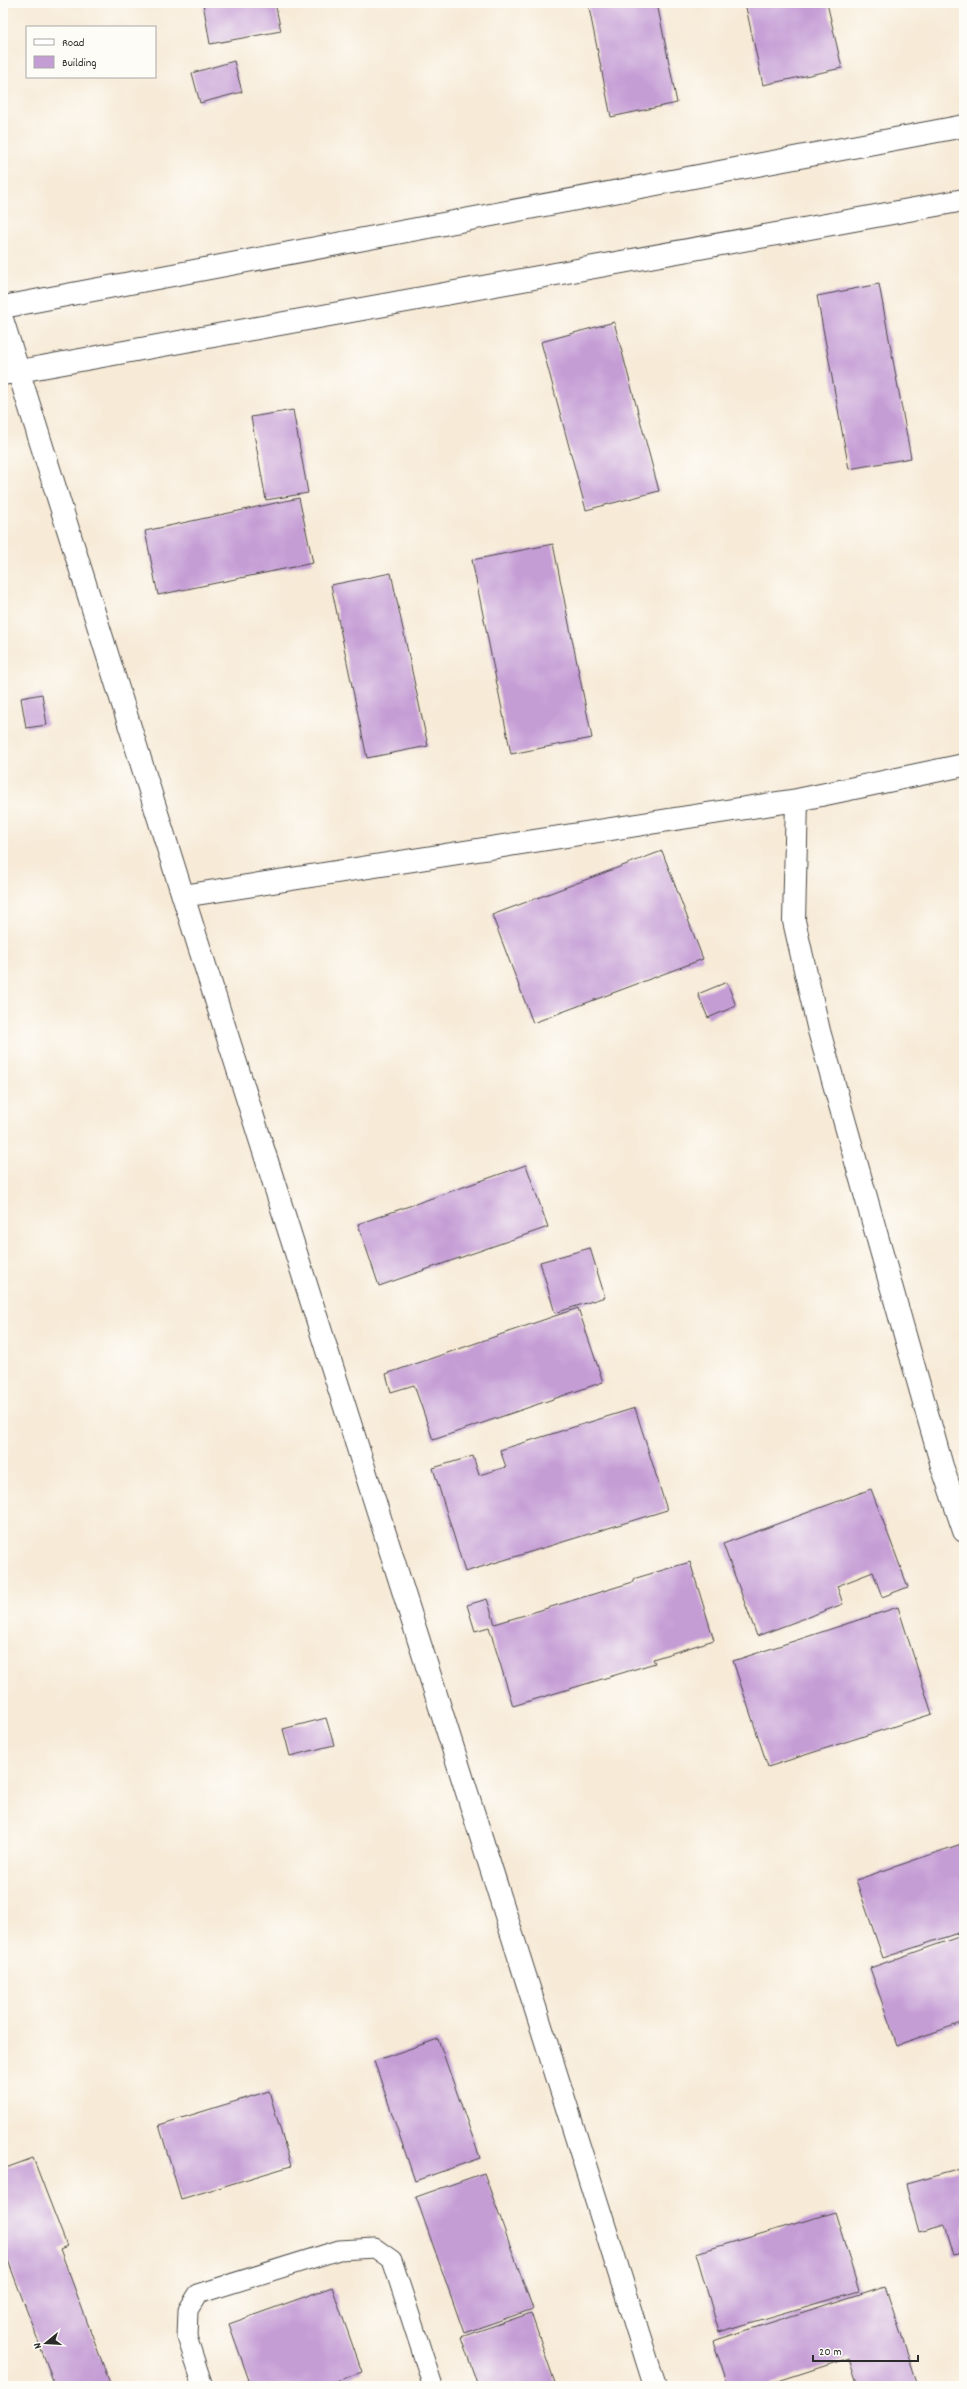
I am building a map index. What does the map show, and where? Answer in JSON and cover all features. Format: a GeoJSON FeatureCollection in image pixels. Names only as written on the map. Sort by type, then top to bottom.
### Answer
{"type":"FeatureCollection","features":[{"type":"Feature","properties":{"kind":"street"},"geometry":{"type":"LineString","coordinates":[[3,307],[964,126]]}},
{"type":"Feature","properties":{"kind":"street"},"geometry":{"type":"LineString","coordinates":[[10,373],[964,200]]}},
{"type":"Feature","properties":{"kind":"street"},"geometry":{"type":"LineString","coordinates":[[3,322],[10,373],[183,896],[655,2386]]}},
{"type":"Feature","properties":{"kind":"street"},"geometry":{"type":"LineString","coordinates":[[183,896],[797,800],[964,765]]}},
{"type":"Feature","properties":{"kind":"street"},"geometry":{"type":"LineString","coordinates":[[797,800],[794,921],[819,1031],[942,1466],[964,1531]]}},
{"type":"Feature","properties":{"kind":"lane"},"geometry":{"type":"LineString","coordinates":[[203,2386],[187,2337],[188,2310],[198,2294],[339,2250],[375,2248],[392,2260],[433,2386]]}},
{"type":"Feature","properties":{"kind":"building"},"geometry":{"type":"Polygon","coordinates":[[[203,3],[244,3],[245,5],[275,3],[281,31],[210,44],[203,3]]]}},
{"type":"Feature","properties":{"kind":"building"},"geometry":{"type":"Polygon","coordinates":[[[588,3],[657,3],[677,103],[611,117],[588,3]]]}},
{"type":"Feature","properties":{"kind":"building"},"geometry":{"type":"Polygon","coordinates":[[[745,3],[827,3],[842,68],[763,85],[745,3]]]}},
{"type":"Feature","properties":{"kind":"building"},"geometry":{"type":"Polygon","coordinates":[[[234,61],[242,92],[200,103],[192,73],[234,61]]]}},
{"type":"Feature","properties":{"kind":"building"},"geometry":{"type":"Polygon","coordinates":[[[879,284],[911,458],[849,469],[817,296],[879,284]]]}},
{"type":"Feature","properties":{"kind":"building"},"geometry":{"type":"Polygon","coordinates":[[[614,322],[659,491],[586,510],[541,342],[614,322]]]}},
{"type":"Feature","properties":{"kind":"building"},"geometry":{"type":"Polygon","coordinates":[[[293,410],[308,493],[266,500],[251,417],[293,410]]]}},
{"type":"Feature","properties":{"kind":"building"},"geometry":{"type":"Polygon","coordinates":[[[299,498],[313,563],[158,595],[145,531],[299,498]]]}},
{"type":"Feature","properties":{"kind":"building"},"geometry":{"type":"Polygon","coordinates":[[[553,544],[592,738],[511,754],[472,560],[553,544]]]}},
{"type":"Feature","properties":{"kind":"building"},"geometry":{"type":"Polygon","coordinates":[[[391,573],[428,746],[367,758],[331,585],[391,573]]]}},
{"type":"Feature","properties":{"kind":"building"},"geometry":{"type":"Polygon","coordinates":[[[42,694],[47,725],[26,728],[21,698],[42,694]]]}},
{"type":"Feature","properties":{"kind":"building"},"geometry":{"type":"Polygon","coordinates":[[[662,851],[703,959],[533,1023],[492,915],[662,851]]]}},
{"type":"Feature","properties":{"kind":"building"},"geometry":{"type":"Polygon","coordinates":[[[727,982],[736,1006],[708,1018],[698,994],[727,982]]]}},
{"type":"Feature","properties":{"kind":"building"},"geometry":{"type":"Polygon","coordinates":[[[526,1165],[548,1227],[379,1286],[358,1224],[526,1165]]]}},
{"type":"Feature","properties":{"kind":"building"},"geometry":{"type":"Polygon","coordinates":[[[590,1248],[605,1297],[555,1313],[540,1262],[590,1248]]]}},
{"type":"Feature","properties":{"kind":"building"},"geometry":{"type":"Polygon","coordinates":[[[578,1308],[603,1382],[433,1440],[414,1385],[391,1392],[386,1374],[578,1308]]]}},
{"type":"Feature","properties":{"kind":"building"},"geometry":{"type":"Polygon","coordinates":[[[635,1408],[667,1510],[465,1572],[433,1468],[473,1456],[479,1475],[506,1467],[500,1450],[635,1408]]]}},
{"type":"Feature","properties":{"kind":"building"},"geometry":{"type":"Polygon","coordinates":[[[871,1489],[908,1587],[882,1597],[873,1572],[837,1586],[843,1604],[757,1636],[723,1544],[871,1489]]]}},
{"type":"Feature","properties":{"kind":"building"},"geometry":{"type":"Polygon","coordinates":[[[690,1562],[714,1640],[653,1659],[655,1663],[513,1706],[489,1627],[475,1631],[467,1605],[487,1599],[495,1624],[633,1582],[633,1579],[690,1562]]]}},
{"type":"Feature","properties":{"kind":"building"},"geometry":{"type":"Polygon","coordinates":[[[898,1607],[932,1714],[768,1767],[733,1661],[898,1607]]]}},
{"type":"Feature","properties":{"kind":"building"},"geometry":{"type":"Polygon","coordinates":[[[326,1718],[334,1745],[290,1756],[283,1729],[326,1718]]]}},
{"type":"Feature","properties":{"kind":"building"},"geometry":{"type":"Polygon","coordinates":[[[964,1843],[964,1931],[883,1958],[856,1880],[964,1843]]]}},
{"type":"Feature","properties":{"kind":"building"},"geometry":{"type":"Polygon","coordinates":[[[964,1935],[964,2022],[897,2045],[870,1968],[964,1935]]]}},
{"type":"Feature","properties":{"kind":"building"},"geometry":{"type":"Polygon","coordinates":[[[438,2039],[480,2158],[415,2181],[374,2061],[438,2039]]]}},
{"type":"Feature","properties":{"kind":"building"},"geometry":{"type":"Polygon","coordinates":[[[269,2091],[291,2166],[181,2199],[159,2125],[269,2091]]]}},
{"type":"Feature","properties":{"kind":"building"},"geometry":{"type":"Polygon","coordinates":[[[33,2158],[67,2246],[60,2249],[111,2386],[55,2386],[3,2247],[3,2169],[33,2158]]]}},
{"type":"Feature","properties":{"kind":"building"},"geometry":{"type":"Polygon","coordinates":[[[964,2168],[964,2252],[954,2255],[945,2225],[919,2232],[906,2184],[964,2168]]]}},
{"type":"Feature","properties":{"kind":"building"},"geometry":{"type":"Polygon","coordinates":[[[484,2173],[533,2309],[464,2333],[416,2197],[484,2173]]]}},
{"type":"Feature","properties":{"kind":"building"},"geometry":{"type":"Polygon","coordinates":[[[835,2212],[859,2291],[719,2332],[696,2253],[835,2212]]]}},
{"type":"Feature","properties":{"kind":"building"},"geometry":{"type":"Polygon","coordinates":[[[885,2286],[918,2386],[858,2386],[849,2358],[763,2386],[728,2386],[713,2341],[885,2286]]]}},
{"type":"Feature","properties":{"kind":"building"},"geometry":{"type":"Polygon","coordinates":[[[332,2287],[362,2372],[322,2386],[241,2386],[250,2383],[229,2324],[332,2287]]]}},
{"type":"Feature","properties":{"kind":"building"},"geometry":{"type":"Polygon","coordinates":[[[531,2313],[556,2386],[478,2386],[461,2337],[531,2313]]]}}]}
